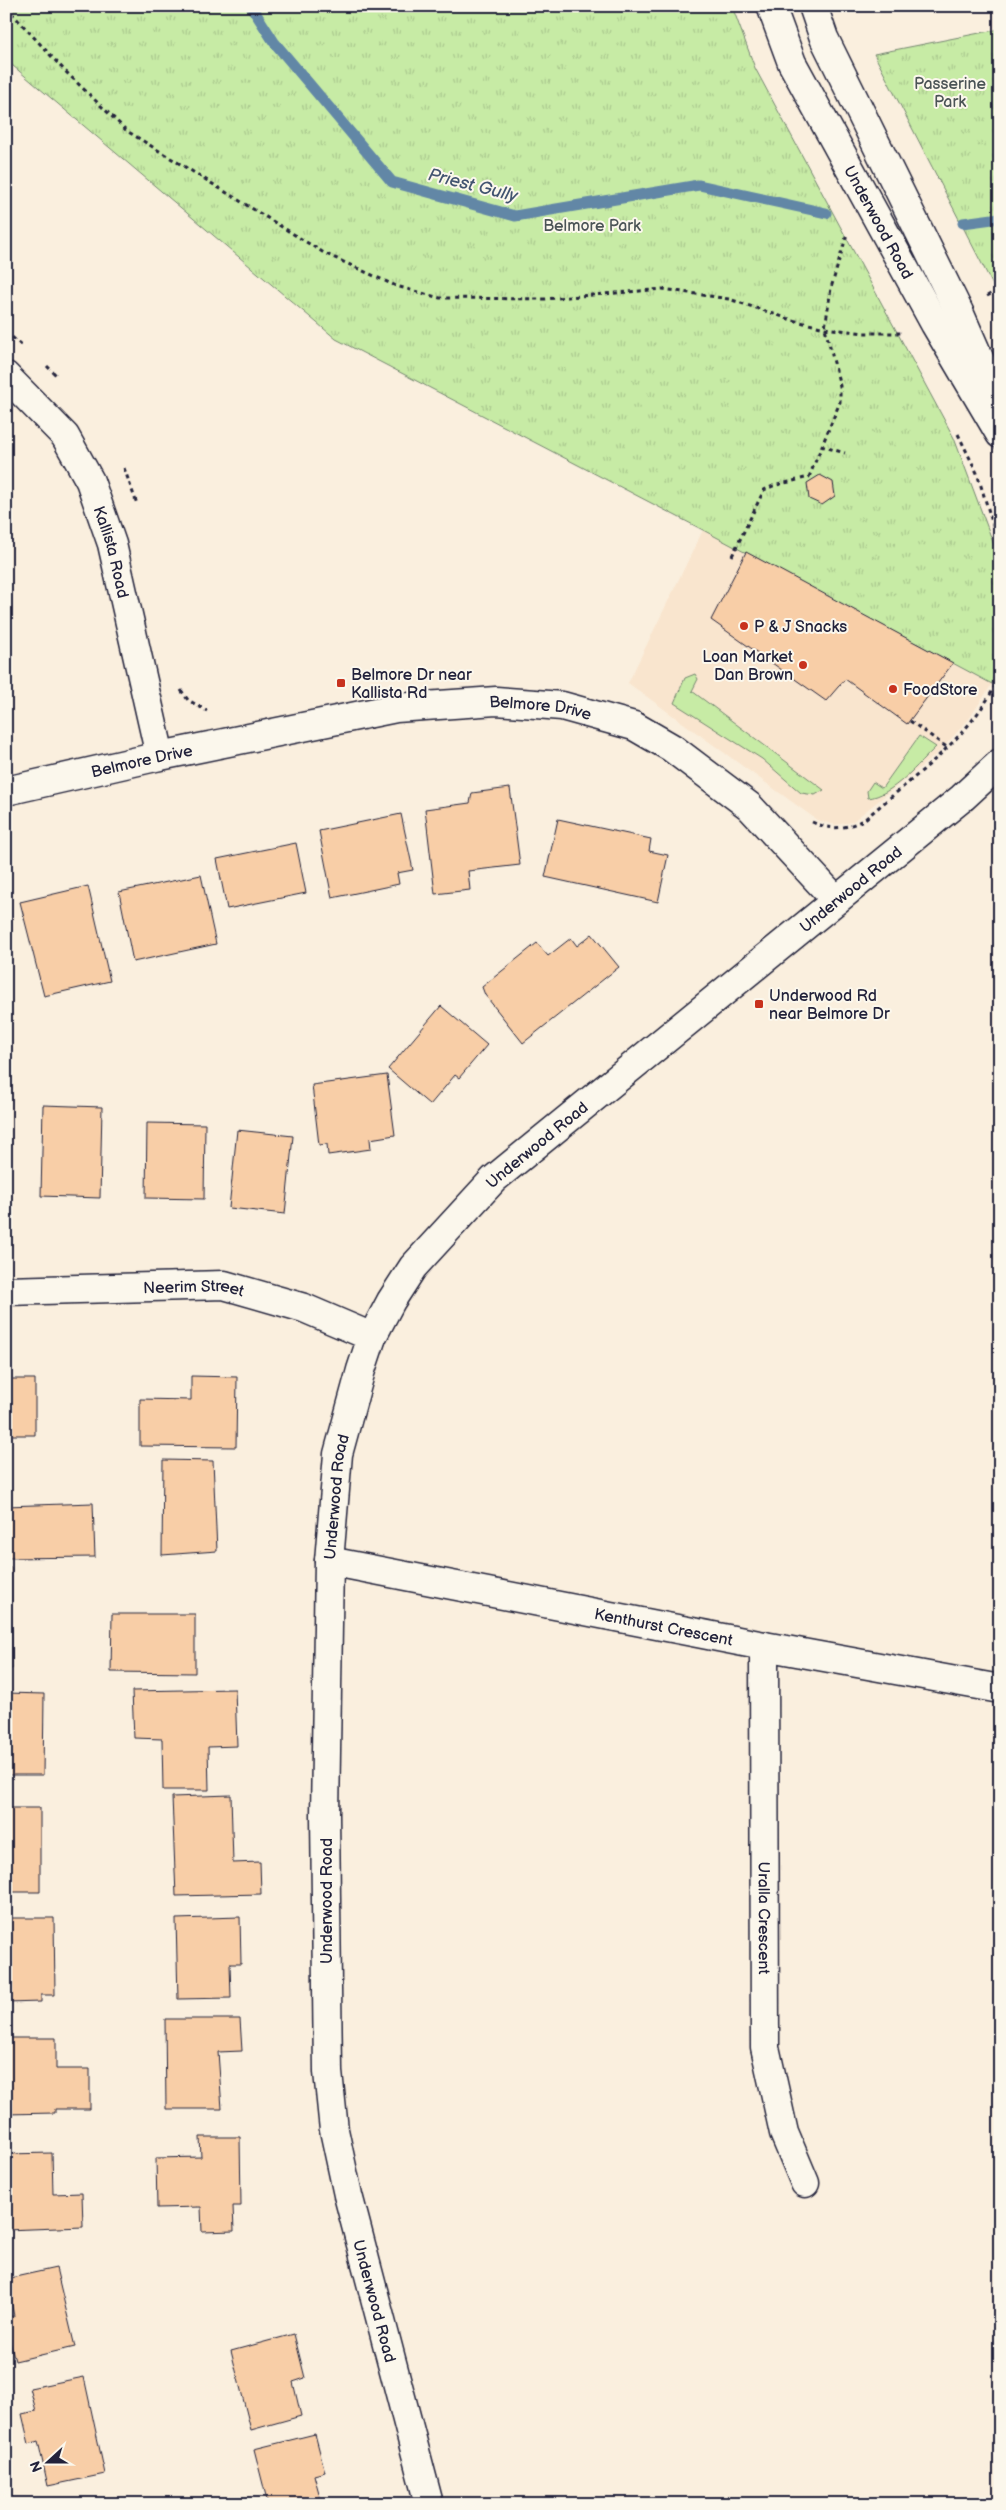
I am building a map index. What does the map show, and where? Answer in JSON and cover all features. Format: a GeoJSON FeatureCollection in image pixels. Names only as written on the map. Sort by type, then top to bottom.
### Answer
{"type":"FeatureCollection","features":[{"type":"Feature","properties":{"kind":"street","name":"Underwood Road"},"geometry":{"type":"LineString","coordinates":[[771,6],[792,63],[935,324],[1000,434]]}},
{"type":"Feature","properties":{"kind":"street","name":"Underwood Road"},"geometry":{"type":"LineString","coordinates":[[813,6],[824,38],[960,312],[1000,406]]}},
{"type":"Feature","properties":{"kind":"street","name":"Kallista Road"},"geometry":{"type":"LineString","coordinates":[[6,376],[65,436],[90,482],[112,544],[160,756]]}},
{"type":"Feature","properties":{"kind":"street","name":"Belmore Drive"},"geometry":{"type":"LineString","coordinates":[[6,791],[160,756],[396,708],[496,700],[562,706],[634,726],[672,748],[749,806],[836,900]]}},
{"type":"Feature","properties":{"kind":"street","name":"Underwood Road"},"geometry":{"type":"LineString","coordinates":[[429,2504],[348,2196],[334,2130],[326,2021],[325,1815],[329,1561],[338,1454],[361,1370],[372,1337],[391,1301],[413,1267],[494,1179],[962,798],[1000,763]]}},
{"type":"Feature","properties":{"kind":"street","name":"Neerim Street"},"geometry":{"type":"LineString","coordinates":[[6,1291],[224,1285],[304,1308],[372,1337]]}},
{"type":"Feature","properties":{"kind":"street","name":"Kenthurst Crescent"},"geometry":{"type":"LineString","coordinates":[[329,1561],[764,1646],[1000,1689]]}},
{"type":"Feature","properties":{"kind":"street","name":"Uralla Crescent"},"geometry":{"type":"LineString","coordinates":[[764,1646],[765,2047],[784,2133],[805,2183]]}},
{"type":"Feature","properties":{"kind":"path"},"geometry":{"type":"LineString","coordinates":[[6,7],[64,71],[127,130],[324,253],[396,286],[440,298],[545,299],[663,289],[728,299],[792,320],[825,328],[864,333],[907,332]]}},
{"type":"Feature","properties":{"kind":"path"},"geometry":{"type":"LineString","coordinates":[[732,556],[764,490],[809,477],[840,402],[840,386],[825,328],[831,288],[849,229]]}},
{"type":"Feature","properties":{"kind":"path"},"geometry":{"type":"LineString","coordinates":[[6,332],[29,351]]}},
{"type":"Feature","properties":{"kind":"path"},"geometry":{"type":"LineString","coordinates":[[44,364],[62,382]]}},
{"type":"Feature","properties":{"kind":"path"},"geometry":{"type":"LineString","coordinates":[[956,430],[977,473],[1000,548]]}},
{"type":"Feature","properties":{"kind":"path"},"geometry":{"type":"LineString","coordinates":[[821,446],[845,453]]}},
{"type":"Feature","properties":{"kind":"path"},"geometry":{"type":"LineString","coordinates":[[119,461],[124,468],[138,509]]}},
{"type":"Feature","properties":{"kind":"path"},"geometry":{"type":"LineString","coordinates":[[806,817],[812,823],[832,829],[852,826],[865,819],[948,748],[985,703],[1000,676]]}},
{"type":"Feature","properties":{"kind":"path"},"geometry":{"type":"LineString","coordinates":[[178,685],[188,700],[206,711],[215,713]]}},
{"type":"Feature","properties":{"kind":"path"},"geometry":{"type":"LineString","coordinates":[[910,720],[948,748]]}},
{"type":"Feature","properties":{"kind":"shaded area"},"geometry":{"type":"Polygon","coordinates":[[[703,530],[992,684],[969,719],[938,753],[852,822],[836,825],[817,820],[628,683],[703,530]]]}},
{"type":"Feature","properties":{"kind":"green space","name":"Belmore Park"},"geometry":{"type":"Polygon","coordinates":[[[6,6],[732,6],[755,68],[954,438],[997,553],[1000,644],[992,684],[703,530],[336,339],[6,60],[6,6]]]}},
{"type":"Feature","properties":{"kind":"green space","name":"Passerine Park"},"geometry":{"type":"Polygon","coordinates":[[[1000,29],[1000,299],[874,54],[1000,29]]]}},
{"type":"Feature","properties":{"kind":"green space"},"geometry":{"type":"Polygon","coordinates":[[[695,674],[698,679],[692,691],[824,790],[815,795],[801,793],[762,759],[674,703],[685,678],[695,674]]]}},
{"type":"Feature","properties":{"kind":"green space"},"geometry":{"type":"Polygon","coordinates":[[[919,736],[936,747],[896,785],[877,796],[868,798],[867,791],[873,782],[882,788],[919,736]]]}},
{"type":"Feature","properties":{"kind":"building"},"geometry":{"type":"Polygon","coordinates":[[[820,475],[833,482],[835,496],[822,505],[809,499],[807,483],[820,475]]]}},
{"type":"Feature","properties":{"kind":"building"},"geometry":{"type":"Polygon","coordinates":[[[746,552],[953,663],[907,724],[845,679],[826,701],[711,620],[746,552]]]}},
{"type":"Feature","properties":{"kind":"building"},"geometry":{"type":"Polygon","coordinates":[[[510,788],[520,865],[468,871],[470,890],[435,894],[425,809],[470,803],[472,793],[510,788]]]}},
{"type":"Feature","properties":{"kind":"building"},"geometry":{"type":"Polygon","coordinates":[[[401,814],[413,870],[397,873],[399,884],[332,898],[319,831],[401,814]]]}},
{"type":"Feature","properties":{"kind":"building"},"geometry":{"type":"Polygon","coordinates":[[[558,819],[651,839],[649,851],[668,855],[658,902],[545,877],[558,819]]]}},
{"type":"Feature","properties":{"kind":"building"},"geometry":{"type":"Polygon","coordinates":[[[296,843],[306,893],[227,909],[217,859],[296,843]]]}},
{"type":"Feature","properties":{"kind":"building"},"geometry":{"type":"Polygon","coordinates":[[[201,875],[216,944],[133,962],[119,892],[201,875]]]}},
{"type":"Feature","properties":{"kind":"building"},"geometry":{"type":"Polygon","coordinates":[[[88,886],[110,981],[44,996],[20,902],[88,886]]]}},
{"type":"Feature","properties":{"kind":"building"},"geometry":{"type":"Polygon","coordinates":[[[592,934],[619,967],[523,1043],[485,995],[482,987],[537,943],[548,956],[571,938],[577,946],[592,934]]]}},
{"type":"Feature","properties":{"kind":"building"},"geometry":{"type":"Polygon","coordinates":[[[441,1006],[487,1045],[459,1078],[455,1075],[430,1105],[388,1069],[441,1006]]]}},
{"type":"Feature","properties":{"kind":"building"},"geometry":{"type":"Polygon","coordinates":[[[387,1075],[395,1135],[370,1139],[371,1149],[328,1155],[327,1144],[319,1145],[312,1085],[387,1075]]]}},
{"type":"Feature","properties":{"kind":"building"},"geometry":{"type":"Polygon","coordinates":[[[43,1105],[102,1107],[100,1198],[41,1196],[43,1105]]]}},
{"type":"Feature","properties":{"kind":"building"},"geometry":{"type":"Polygon","coordinates":[[[147,1123],[205,1124],[204,1199],[146,1198],[147,1123]]]}},
{"type":"Feature","properties":{"kind":"building"},"geometry":{"type":"Polygon","coordinates":[[[6,1130],[9,1130],[6,1213],[6,1130]]]}},
{"type":"Feature","properties":{"kind":"building"},"geometry":{"type":"Polygon","coordinates":[[[237,1130],[293,1136],[285,1214],[229,1208],[237,1130]]]}},
{"type":"Feature","properties":{"kind":"building"},"geometry":{"type":"Polygon","coordinates":[[[191,1376],[237,1377],[236,1447],[140,1446],[140,1399],[191,1400],[191,1376]]]}},
{"type":"Feature","properties":{"kind":"building"},"geometry":{"type":"Polygon","coordinates":[[[6,1379],[35,1379],[35,1435],[6,1435],[6,1379]]]}},
{"type":"Feature","properties":{"kind":"building"},"geometry":{"type":"Polygon","coordinates":[[[163,1460],[213,1461],[217,1551],[162,1555],[163,1460]]]}},
{"type":"Feature","properties":{"kind":"building"},"geometry":{"type":"Polygon","coordinates":[[[93,1503],[95,1557],[6,1558],[6,1506],[93,1503]]]}},
{"type":"Feature","properties":{"kind":"building"},"geometry":{"type":"Polygon","coordinates":[[[6,1567],[11,1567],[12,1669],[6,1669],[6,1567]]]}},
{"type":"Feature","properties":{"kind":"building"},"geometry":{"type":"Polygon","coordinates":[[[112,1614],[195,1614],[195,1673],[111,1672],[112,1614]]]}},
{"type":"Feature","properties":{"kind":"building"},"geometry":{"type":"Polygon","coordinates":[[[235,1689],[237,1746],[208,1747],[209,1790],[163,1790],[162,1739],[134,1738],[132,1691],[235,1689]]]}},
{"type":"Feature","properties":{"kind":"building"},"geometry":{"type":"Polygon","coordinates":[[[6,1693],[44,1694],[43,1775],[6,1775],[6,1693]]]}},
{"type":"Feature","properties":{"kind":"building"},"geometry":{"type":"Polygon","coordinates":[[[231,1795],[233,1863],[260,1862],[261,1894],[176,1896],[172,1797],[231,1795]]]}},
{"type":"Feature","properties":{"kind":"building"},"geometry":{"type":"Polygon","coordinates":[[[6,1808],[40,1808],[40,1892],[6,1892],[6,1808]]]}},
{"type":"Feature","properties":{"kind":"building"},"geometry":{"type":"Polygon","coordinates":[[[240,1917],[241,1964],[230,1964],[231,1998],[178,1999],[176,1919],[240,1917]]]}},
{"type":"Feature","properties":{"kind":"building"},"geometry":{"type":"Polygon","coordinates":[[[6,1918],[54,1918],[55,1995],[41,1995],[41,2002],[6,2003],[6,1918]]]}},
{"type":"Feature","properties":{"kind":"building"},"geometry":{"type":"Polygon","coordinates":[[[165,2019],[240,2019],[242,2051],[218,2052],[222,2109],[166,2109],[165,2019]]]}},
{"type":"Feature","properties":{"kind":"building"},"geometry":{"type":"Polygon","coordinates":[[[6,2038],[56,2038],[56,2069],[90,2069],[90,2109],[55,2109],[55,2113],[6,2114],[6,2038]]]}},
{"type":"Feature","properties":{"kind":"building"},"geometry":{"type":"Polygon","coordinates":[[[200,2137],[240,2137],[241,2206],[233,2206],[234,2231],[202,2232],[201,2207],[157,2208],[156,2158],[201,2157],[200,2137]]]}},
{"type":"Feature","properties":{"kind":"building"},"geometry":{"type":"Polygon","coordinates":[[[52,2153],[53,2194],[82,2193],[83,2227],[6,2230],[6,2154],[52,2153]]]}},
{"type":"Feature","properties":{"kind":"building"},"geometry":{"type":"Polygon","coordinates":[[[56,2268],[75,2347],[15,2361],[6,2325],[6,2317],[14,2316],[6,2279],[56,2268]]]}},
{"type":"Feature","properties":{"kind":"building"},"geometry":{"type":"Polygon","coordinates":[[[294,2334],[305,2378],[293,2382],[301,2416],[251,2430],[231,2351],[294,2334]]]}},
{"type":"Feature","properties":{"kind":"building"},"geometry":{"type":"Polygon","coordinates":[[[84,2377],[105,2474],[48,2486],[38,2441],[29,2444],[22,2414],[36,2411],[30,2388],[84,2377]]]}},
{"type":"Feature","properties":{"kind":"building"},"geometry":{"type":"Polygon","coordinates":[[[315,2434],[325,2472],[314,2475],[322,2504],[268,2504],[254,2449],[315,2434]]]}},
{"type":"Feature","properties":{"kind":"waterway","name":"Priest Gully"},"geometry":{"type":"LineString","coordinates":[[251,6],[274,42],[392,182],[515,216],[699,185],[826,213]]}},
{"type":"Feature","properties":{"kind":"waterway","name":"Priest Gully"},"geometry":{"type":"LineString","coordinates":[[963,223],[1000,218]]}},
{"type":"Feature","properties":{"kind":"place","name":"P & J Snacks"},"geometry":{"type":"Point","coordinates":[744,626]}},
{"type":"Feature","properties":{"kind":"place","name":"Loan Market Dan Brown"},"geometry":{"type":"Point","coordinates":[803,665]}},
{"type":"Feature","properties":{"kind":"place","name":"Belmore Dr near Kallista Rd"},"geometry":{"type":"Point","coordinates":[341,683]}},
{"type":"Feature","properties":{"kind":"place","name":"FoodStore"},"geometry":{"type":"Point","coordinates":[893,689]}},
{"type":"Feature","properties":{"kind":"place","name":"Underwood Rd near Belmore Dr"},"geometry":{"type":"Point","coordinates":[759,1004]}}]}
